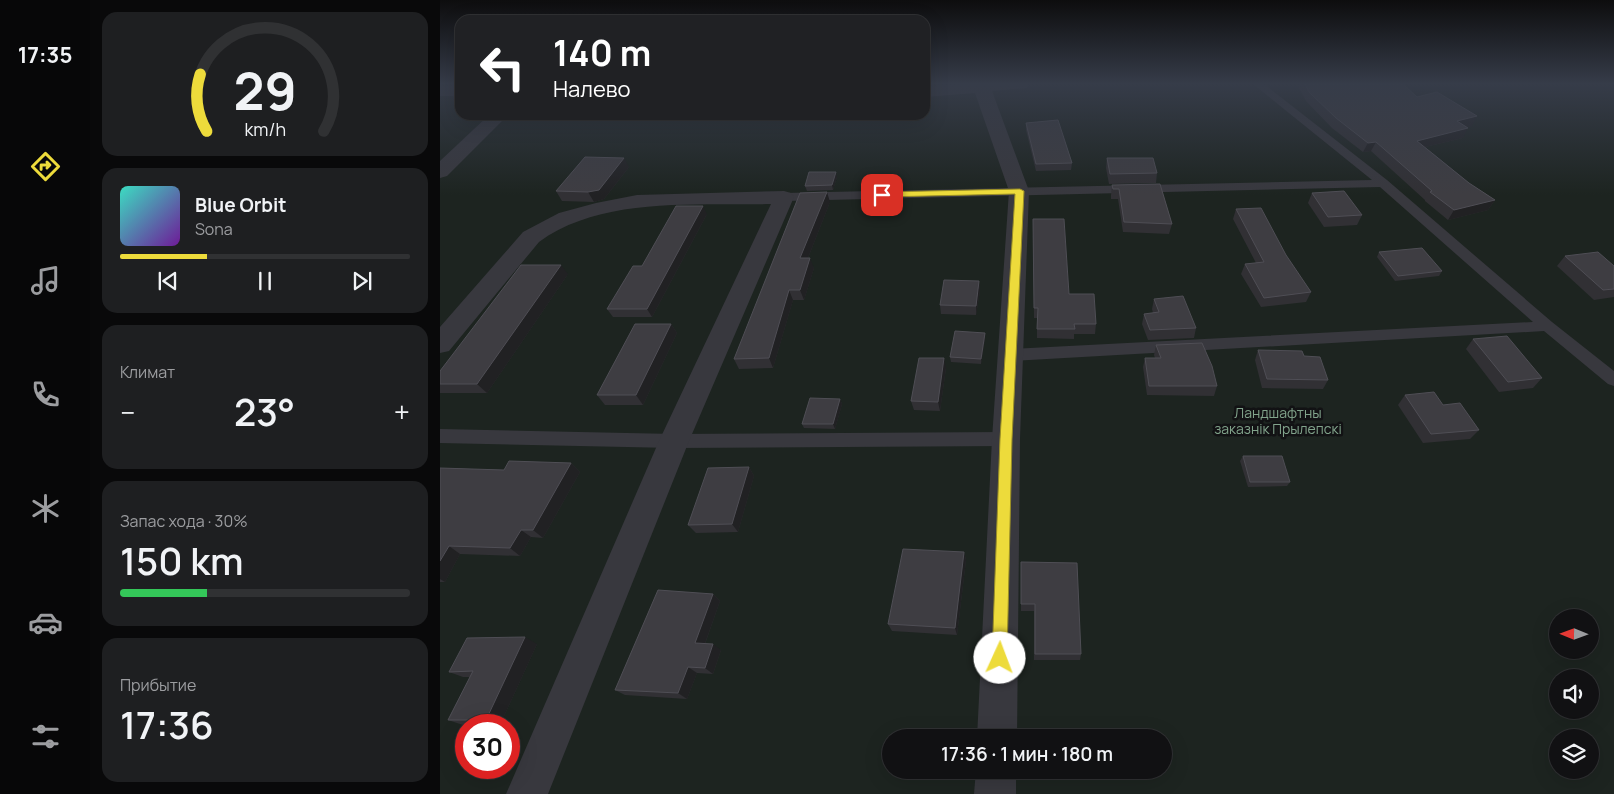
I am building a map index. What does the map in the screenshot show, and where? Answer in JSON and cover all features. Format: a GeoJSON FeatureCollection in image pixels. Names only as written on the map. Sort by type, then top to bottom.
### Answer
{"type":"FeatureCollection","features":[{"type":"Feature","properties":{"kind":"street"},"geometry":{"type":"LineString","coordinates":[[440,172],[493,121]]}},
{"type":"Feature","properties":{"kind":"street"},"geometry":{"type":"LineString","coordinates":[[994,121],[1020,191],[1006,439],[997,729]]}},
{"type":"Feature","properties":{"kind":"street"},"geometry":{"type":"LineString","coordinates":[[440,344],[451,317],[531,237],[541,228],[554,222],[637,200],[784,197],[674,441],[526,794]]}},
{"type":"Feature","properties":{"kind":"street"},"geometry":{"type":"LineString","coordinates":[[996,779],[996,794]]}},
{"type":"Feature","properties":{"kind":"lane"},"geometry":{"type":"LineString","coordinates":[[1305,121],[1384,183],[1547,326],[1614,380]]}},
{"type":"Feature","properties":{"kind":"lane"},"geometry":{"type":"LineString","coordinates":[[784,197],[1384,183]]}},
{"type":"Feature","properties":{"kind":"lane"},"geometry":{"type":"LineString","coordinates":[[1010,355],[1547,326]]}},
{"type":"Feature","properties":{"kind":"lane"},"geometry":{"type":"LineString","coordinates":[[440,436],[674,441],[1006,439]]}},
{"type":"Feature","properties":{"kind":"green space","name":"Ландшафтны заказнік Прылепскі"},"geometry":{"type":"Polygon","coordinates":[[[440,121],[1614,121],[1614,794],[440,794],[440,121]]]}},
{"type":"Feature","properties":{"kind":"building"},"geometry":{"type":"Polygon","coordinates":[[[1058,121],[1072,163],[1036,164],[1026,123],[1058,121]]]}},
{"type":"Feature","properties":{"kind":"building"},"geometry":{"type":"Polygon","coordinates":[[[1340,121],[1457,121],[1468,128],[1417,141],[1469,183],[1495,200],[1454,210],[1430,192],[1432,191],[1376,142],[1368,143],[1340,121]]]}},
{"type":"Feature","properties":{"kind":"building"},"geometry":{"type":"Polygon","coordinates":[[[585,157],[624,158],[599,190],[588,192],[556,191],[585,157]]]}},
{"type":"Feature","properties":{"kind":"building"},"geometry":{"type":"Polygon","coordinates":[[[1107,158],[1153,158],[1157,173],[1110,174],[1107,158]]]}},
{"type":"Feature","properties":{"kind":"building"},"geometry":{"type":"Polygon","coordinates":[[[809,172],[836,172],[832,185],[805,186],[809,172]]]}},
{"type":"Feature","properties":{"kind":"building"},"geometry":{"type":"Polygon","coordinates":[[[1160,184],[1172,224],[1124,222],[1119,189],[1113,189],[1112,185],[1160,184]]]}},
{"type":"Feature","properties":{"kind":"building"},"geometry":{"type":"Polygon","coordinates":[[[1344,191],[1362,215],[1328,217],[1312,193],[1344,191]]]}},
{"type":"Feature","properties":{"kind":"building"},"geometry":{"type":"Polygon","coordinates":[[[827,192],[800,258],[810,258],[800,290],[789,290],[769,358],[734,359],[800,193],[827,192]]]}},
{"type":"Feature","properties":{"kind":"building"},"geometry":{"type":"Polygon","coordinates":[[[676,206],[703,206],[647,309],[607,309],[633,266],[642,266],[676,206]]]}},
{"type":"Feature","properties":{"kind":"building"},"geometry":{"type":"Polygon","coordinates":[[[1261,208],[1286,255],[1311,292],[1264,298],[1245,264],[1264,262],[1236,209],[1261,208]]]}},
{"type":"Feature","properties":{"kind":"building"},"geometry":{"type":"Polygon","coordinates":[[[1033,219],[1064,219],[1069,294],[1094,294],[1096,324],[1074,324],[1075,329],[1037,329],[1038,308],[1034,308],[1033,219]]]}},
{"type":"Feature","properties":{"kind":"building"},"geometry":{"type":"Polygon","coordinates":[[[1422,248],[1442,271],[1398,276],[1379,252],[1422,248]]]}},
{"type":"Feature","properties":{"kind":"building"},"geometry":{"type":"Polygon","coordinates":[[[1598,252],[1614,266],[1614,289],[1603,290],[1565,256],[1598,252]]]}},
{"type":"Feature","properties":{"kind":"building"},"geometry":{"type":"Polygon","coordinates":[[[521,265],[561,265],[477,384],[440,384],[440,371],[521,265]]]}},
{"type":"Feature","properties":{"kind":"building"},"geometry":{"type":"Polygon","coordinates":[[[944,280],[979,281],[976,306],[940,305],[944,280]]]}},
{"type":"Feature","properties":{"kind":"building"},"geometry":{"type":"Polygon","coordinates":[[[1183,296],[1196,328],[1150,330],[1144,314],[1159,312],[1154,299],[1183,296]]]}},
{"type":"Feature","properties":{"kind":"building"},"geometry":{"type":"Polygon","coordinates":[[[635,324],[671,324],[636,395],[597,395],[635,324]]]}},
{"type":"Feature","properties":{"kind":"building"},"geometry":{"type":"Polygon","coordinates":[[[955,331],[985,333],[981,359],[950,357],[955,331]]]}},
{"type":"Feature","properties":{"kind":"building"},"geometry":{"type":"Polygon","coordinates":[[[1507,336],[1542,378],[1508,382],[1473,339],[1507,336]]]}},
{"type":"Feature","properties":{"kind":"building"},"geometry":{"type":"Polygon","coordinates":[[[1202,343],[1212,366],[1217,386],[1149,386],[1145,358],[1161,358],[1156,345],[1202,343]]]}},
{"type":"Feature","properties":{"kind":"building"},"geometry":{"type":"Polygon","coordinates":[[[1258,350],[1302,351],[1304,356],[1320,357],[1328,380],[1267,379],[1258,350]]]}},
{"type":"Feature","properties":{"kind":"building"},"geometry":{"type":"Polygon","coordinates":[[[919,358],[944,358],[938,402],[911,401],[919,358]]]}},
{"type":"Feature","properties":{"kind":"building"},"geometry":{"type":"Polygon","coordinates":[[[1434,392],[1443,405],[1460,403],[1479,430],[1431,434],[1405,395],[1434,392]]]}},
{"type":"Feature","properties":{"kind":"building"},"geometry":{"type":"Polygon","coordinates":[[[810,398],[840,399],[833,424],[802,424],[810,398]]]}},
{"type":"Feature","properties":{"kind":"building"},"geometry":{"type":"Polygon","coordinates":[[[1243,456],[1282,456],[1290,482],[1250,482],[1243,456]]]}},
{"type":"Feature","properties":{"kind":"building"},"geometry":{"type":"Polygon","coordinates":[[[509,461],[571,463],[533,530],[521,530],[510,548],[449,546],[440,561],[440,468],[504,470],[509,461]]]}},
{"type":"Feature","properties":{"kind":"building"},"geometry":{"type":"Polygon","coordinates":[[[749,467],[732,524],[688,525],[708,468],[749,467]]]}},
{"type":"Feature","properties":{"kind":"building"},"geometry":{"type":"Polygon","coordinates":[[[903,549],[964,552],[955,628],[888,624],[903,549]]]}},
{"type":"Feature","properties":{"kind":"building"},"geometry":{"type":"Polygon","coordinates":[[[1021,562],[1077,563],[1081,654],[1035,654],[1035,604],[1021,604],[1021,562]]]}},
{"type":"Feature","properties":{"kind":"building"},"geometry":{"type":"Polygon","coordinates":[[[658,590],[713,594],[695,643],[713,644],[705,668],[688,667],[678,693],[615,690],[658,590]]]}},
{"type":"Feature","properties":{"kind":"building"},"geometry":{"type":"Polygon","coordinates":[[[525,637],[489,714],[455,714],[455,720],[448,720],[473,671],[449,672],[467,638],[525,637]]]}},
{"type":"Feature","properties":{"kind":"route"},"geometry":{"type":"LineString","coordinates":[[882,195],[1020,191],[1006,439],[1000,658]]}}]}
